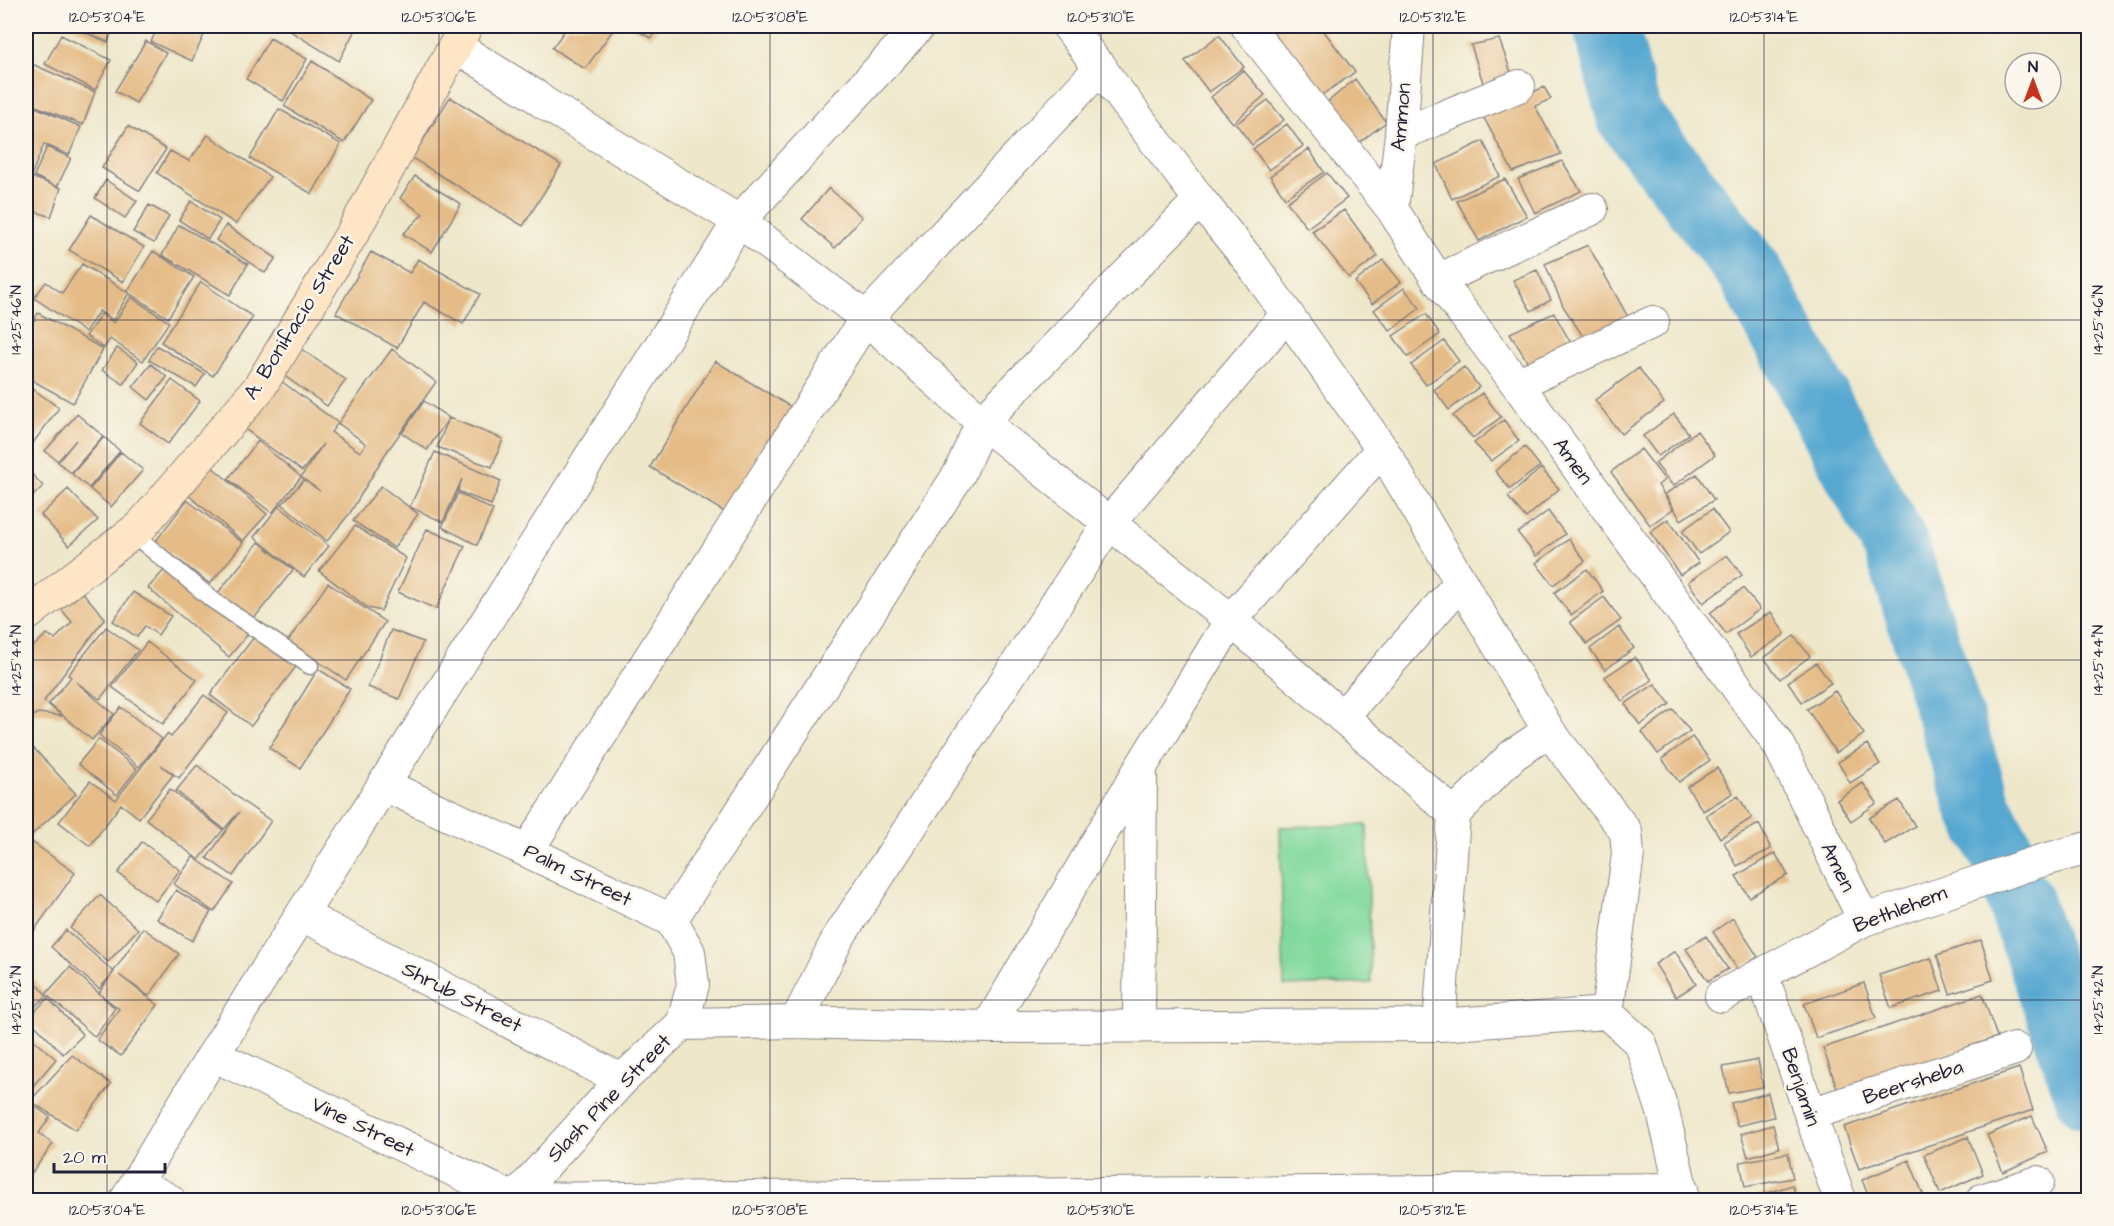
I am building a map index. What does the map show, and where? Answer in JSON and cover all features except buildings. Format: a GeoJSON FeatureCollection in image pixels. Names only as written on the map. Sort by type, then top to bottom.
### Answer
{"type":"FeatureCollection","features":[{"type":"Feature","properties":{"kind":"main road","name":"A. Bonifacio Street"},"geometry":{"type":"LineString","coordinates":[[26,615],[141,526],[258,388],[353,232],[461,36]]}},
{"type":"Feature","properties":{"kind":"street"},"geometry":{"type":"LineString","coordinates":[[169,1200],[132,1192],[213,1055],[739,221],[919,26]]}},
{"type":"Feature","properties":{"kind":"street"},"geometry":{"type":"LineString","coordinates":[[1068,26],[1200,200],[1251,263],[1382,449],[1549,730],[1626,832],[1628,854],[1608,1013]]}},
{"type":"Feature","properties":{"kind":"street","name":"Amen"},"geometry":{"type":"LineString","coordinates":[[1247,26],[1392,209],[1437,280],[1517,384],[1779,745],[1864,920]]}},
{"type":"Feature","properties":{"kind":"street","name":"Ammon"},"geometry":{"type":"LineString","coordinates":[[1392,209],[1401,134],[1409,26]]}},
{"type":"Feature","properties":{"kind":"street"},"geometry":{"type":"LineString","coordinates":[[461,36],[544,103],[739,221],[866,318],[982,422],[1231,620],[1454,814]]}},
{"type":"Feature","properties":{"kind":"street"},"geometry":{"type":"LineString","coordinates":[[528,850],[866,318],[1101,67]]}},
{"type":"Feature","properties":{"kind":"street"},"geometry":{"type":"LineString","coordinates":[[1401,134],[1519,86]]}},
{"type":"Feature","properties":{"kind":"street"},"geometry":{"type":"LineString","coordinates":[[513,1200],[1683,1195],[1663,1112],[1641,1044],[1608,1013],[1439,1025],[988,1027],[796,1022],[682,1024],[693,985],[689,952],[671,920],[959,474],[982,422],[1200,200]]}},
{"type":"Feature","properties":{"kind":"street"},"geometry":{"type":"LineString","coordinates":[[1437,280],[1592,209]]}},
{"type":"Feature","properties":{"kind":"street"},"geometry":{"type":"LineString","coordinates":[[796,1022],[838,938],[1109,523],[1287,314]]}},
{"type":"Feature","properties":{"kind":"street"},"geometry":{"type":"LineString","coordinates":[[1517,384],[1653,322]]}},
{"type":"Feature","properties":{"kind":"street"},"geometry":{"type":"LineString","coordinates":[[988,1027],[1141,767],[1231,620],[1382,449]]}},
{"type":"Feature","properties":{"kind":"street"},"geometry":{"type":"LineString","coordinates":[[1342,717],[1461,582]]}},
{"type":"Feature","properties":{"kind":"street"},"geometry":{"type":"LineString","coordinates":[[1439,1025],[1454,814],[1513,755],[1549,730]]}},
{"type":"Feature","properties":{"kind":"street"},"geometry":{"type":"LineString","coordinates":[[1139,1027],[1141,767]]}},
{"type":"Feature","properties":{"kind":"street","name":"Palm Street"},"geometry":{"type":"LineString","coordinates":[[384,785],[528,850],[671,920]]}},
{"type":"Feature","properties":{"kind":"street","name":"Bethlehem"},"geometry":{"type":"LineString","coordinates":[[1721,996],[1864,920],[1962,886],[2088,848]]}},
{"type":"Feature","properties":{"kind":"street","name":"Shrub Street"},"geometry":{"type":"LineString","coordinates":[[302,915],[622,1080]]}},
{"type":"Feature","properties":{"kind":"street","name":"Benjamin"},"geometry":{"type":"LineString","coordinates":[[1762,974],[1840,1200]]}},
{"type":"Feature","properties":{"kind":"street","name":"Slash Pine Street"},"geometry":{"type":"LineString","coordinates":[[513,1200],[622,1080],[682,1024]]}},
{"type":"Feature","properties":{"kind":"street","name":"Beersheba"},"geometry":{"type":"LineString","coordinates":[[1810,1114],[2015,1049]]}},
{"type":"Feature","properties":{"kind":"street","name":"Vine Street"},"geometry":{"type":"LineString","coordinates":[[213,1055],[513,1200]]}},
{"type":"Feature","properties":{"kind":"street"},"geometry":{"type":"LineString","coordinates":[[1982,1200],[2038,1182]]}},
{"type":"Feature","properties":{"kind":"lane"},"geometry":{"type":"LineString","coordinates":[[132,533],[214,601],[310,666]]}},
{"type":"Feature","properties":{"kind":"green space"},"geometry":{"type":"Polygon","coordinates":[[[1367,825],[1371,983],[1284,986],[1280,827],[1367,825]]]}},
{"type":"Feature","properties":{"kind":"waterway"},"geometry":{"type":"LineString","coordinates":[[1606,26],[1629,116],[1749,271],[1897,548],[1979,808],[2002,852]]}},
{"type":"Feature","properties":{"kind":"waterway"},"geometry":{"type":"LineString","coordinates":[[2019,899],[2088,1097]]}}]}
